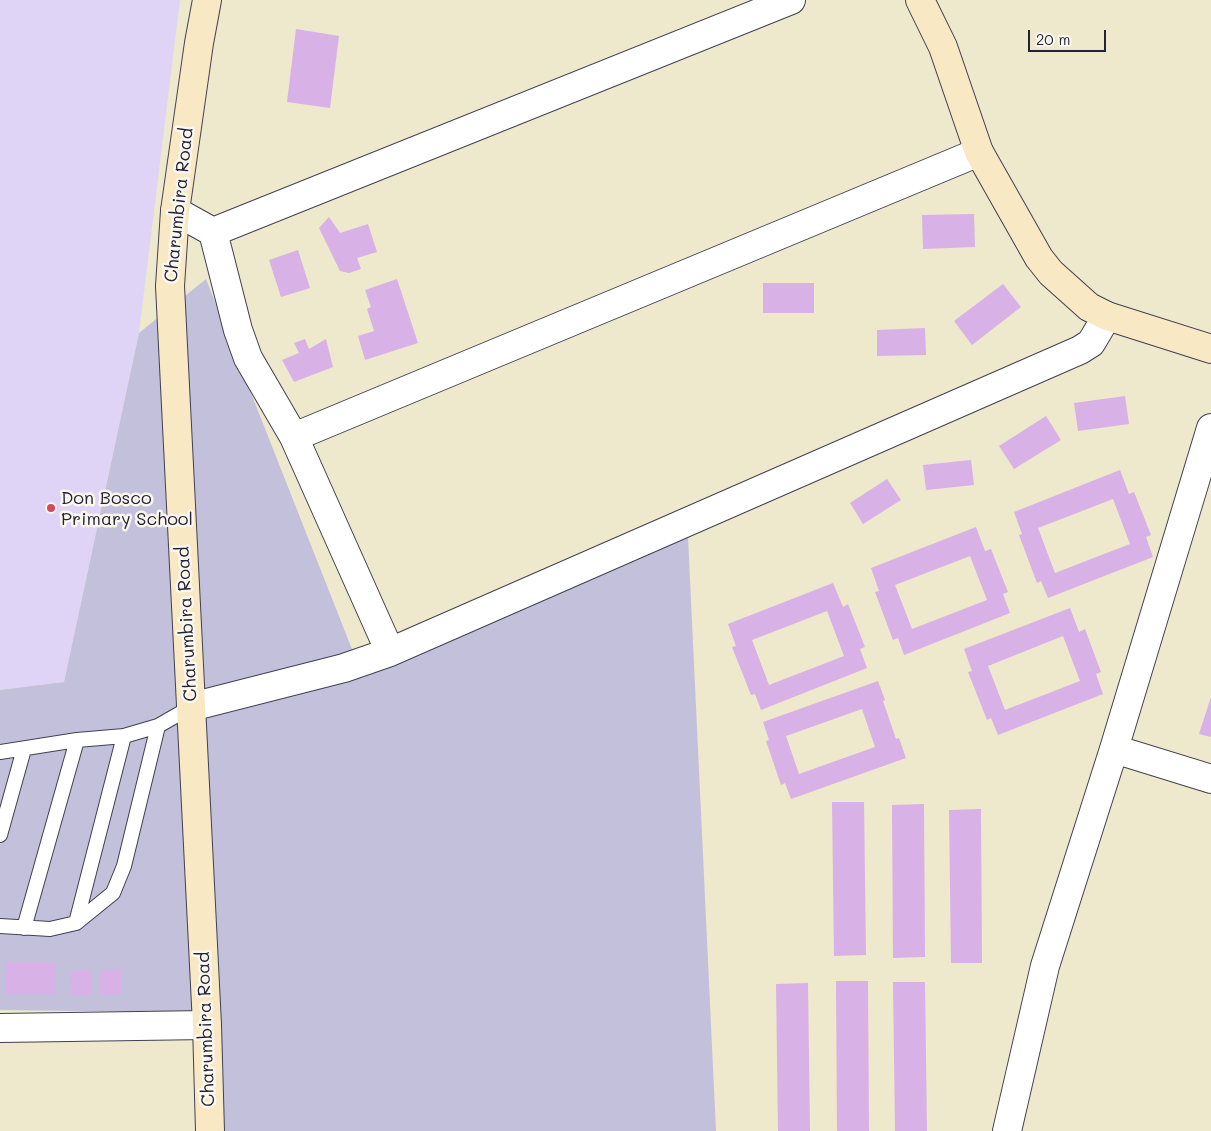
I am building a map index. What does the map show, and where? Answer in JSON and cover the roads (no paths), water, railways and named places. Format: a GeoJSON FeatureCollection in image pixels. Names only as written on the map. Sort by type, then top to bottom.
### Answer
{"type":"FeatureCollection","features":[{"type":"Feature","properties":{"kind":"street","name":"Charumbira Road"},"geometry":{"type":"LineString","coordinates":[[207,0],[175,211],[170,286],[207,1025],[210,1131]]}},
{"type":"Feature","properties":{"kind":"street"},"geometry":{"type":"LineString","coordinates":[[213,232],[791,0]]}},
{"type":"Feature","properties":{"kind":"street"},"geometry":{"type":"LineString","coordinates":[[920,0],[943,47],[979,152],[1039,258],[1051,273],[1089,307],[1107,316],[1211,348]]}},
{"type":"Feature","properties":{"kind":"street"},"geometry":{"type":"LineString","coordinates":[[294,437],[979,152]]}},
{"type":"Feature","properties":{"kind":"street"},"geometry":{"type":"LineString","coordinates":[[175,211],[213,232],[238,330],[248,358],[294,437],[390,652]]}},
{"type":"Feature","properties":{"kind":"street"},"geometry":{"type":"LineString","coordinates":[[191,707],[344,668],[390,652],[1080,350],[1090,343],[1107,316]]}},
{"type":"Feature","properties":{"kind":"street"},"geometry":{"type":"LineString","coordinates":[[1007,1131],[1045,966],[1114,749],[1211,430]]}},
{"type":"Feature","properties":{"kind":"street"},"geometry":{"type":"LineString","coordinates":[[1114,749],[1211,779]]}},
{"type":"Feature","properties":{"kind":"street"},"geometry":{"type":"LineString","coordinates":[[0,1028],[207,1025]]}},
{"type":"Feature","properties":{"kind":"lane"},"geometry":{"type":"LineString","coordinates":[[0,752],[77,740],[124,736],[158,726],[191,707]]}},
{"type":"Feature","properties":{"kind":"lane"},"geometry":{"type":"LineString","coordinates":[[0,926],[50,929],[76,923],[113,893],[124,866],[158,726]]}},
{"type":"Feature","properties":{"kind":"lane"},"geometry":{"type":"LineString","coordinates":[[76,923],[124,736]]}},
{"type":"Feature","properties":{"kind":"lane"},"geometry":{"type":"LineString","coordinates":[[24,928],[77,740]]}},
{"type":"Feature","properties":{"kind":"lane"},"geometry":{"type":"LineString","coordinates":[[0,835],[24,749]]}},
{"type":"Feature","properties":{"kind":"place","name":"Don Bosco Primary School"},"geometry":{"type":"Point","coordinates":[51,508]}}]}
